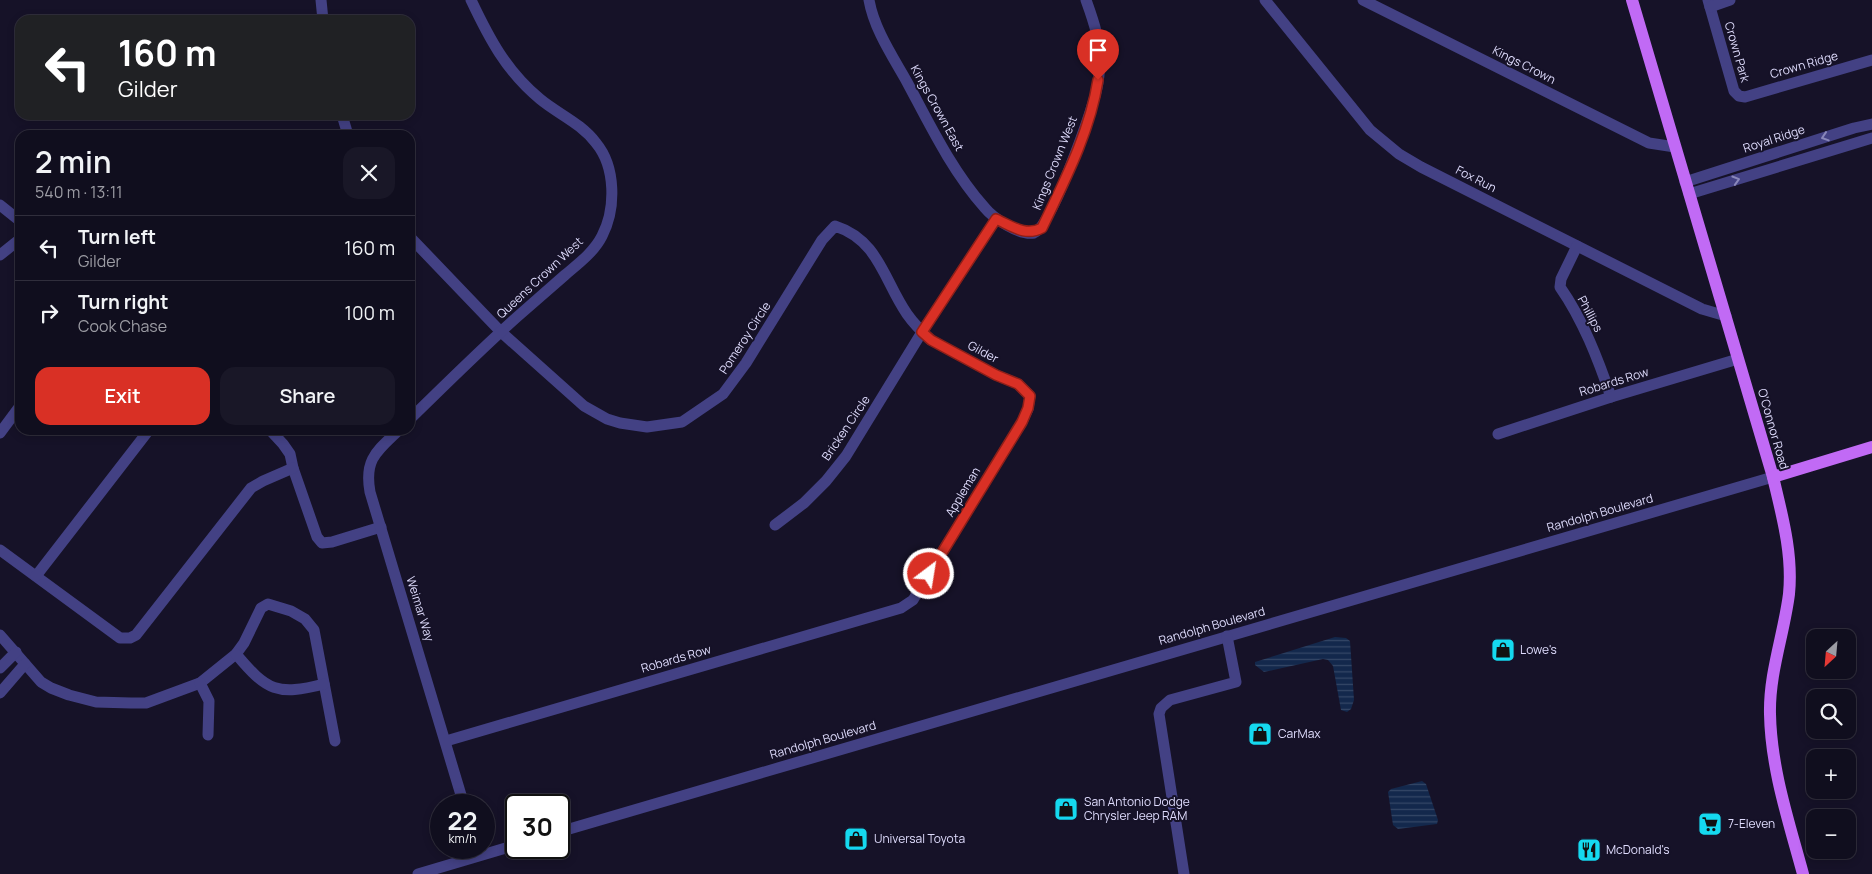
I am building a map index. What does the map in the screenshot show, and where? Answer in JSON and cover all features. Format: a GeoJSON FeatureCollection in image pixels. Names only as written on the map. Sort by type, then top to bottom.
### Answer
{"type":"FeatureCollection","features":[{"type":"Feature","properties":{"kind":"main road","name":"O'Connor Road"},"geometry":{"type":"LineString","coordinates":[[1632,0],[1773,477],[1787,538],[1790,574],[1787,608],[1772,684],[1770,734],[1778,777],[1803,874]]}},
{"type":"Feature","properties":{"kind":"main road","name":"Randolph Boulevard"},"geometry":{"type":"LineString","coordinates":[[1773,477],[1872,447]]}},
{"type":"Feature","properties":{"kind":"street"},"geometry":{"type":"LineString","coordinates":[[321,0],[322,15]]}},
{"type":"Feature","properties":{"kind":"street","name":"Queens Crown West"},"geometry":{"type":"LineString","coordinates":[[471,0],[508,68],[540,100],[583,129],[595,141],[604,156],[610,176],[611,202],[609,217],[601,238],[586,256],[500,332]]}},
{"type":"Feature","properties":{"kind":"street","name":"Kings Crown East"},"geometry":{"type":"LineString","coordinates":[[870,0],[871,10],[884,40],[946,154],[970,189],[996,219]]}},
{"type":"Feature","properties":{"kind":"street","name":"Kings Crown West"},"geometry":{"type":"LineString","coordinates":[[996,219],[1023,232],[1033,233],[1042,228],[1082,137],[1096,94],[1100,67],[1098,37],[1086,0]]}},
{"type":"Feature","properties":{"kind":"street","name":"Fox Run"},"geometry":{"type":"LineString","coordinates":[[1265,0],[1357,116],[1384,143],[1420,167],[1702,309],[1726,316]]}},
{"type":"Feature","properties":{"kind":"street","name":"Kings Crown"},"geometry":{"type":"LineString","coordinates":[[1363,0],[1649,143],[1675,147]]}},
{"type":"Feature","properties":{"kind":"street","name":"Crown Park"},"geometry":{"type":"LineString","coordinates":[[1730,0],[1709,4],[1734,92],[1744,97]]}},
{"type":"Feature","properties":{"kind":"street","name":"Crown Ridge"},"geometry":{"type":"LineString","coordinates":[[1744,97],[1872,60]]}},
{"type":"Feature","properties":{"kind":"street","name":"Royal Ridge"},"geometry":{"type":"LineString","coordinates":[[1685,182],[1854,128],[1872,124]]}},
{"type":"Feature","properties":{"kind":"street"},"geometry":{"type":"LineString","coordinates":[[1689,194],[1872,138]]}},
{"type":"Feature","properties":{"kind":"street"},"geometry":{"type":"LineString","coordinates":[[0,205],[15,217]]}},
{"type":"Feature","properties":{"kind":"street","name":"Bricken Circle"},"geometry":{"type":"LineString","coordinates":[[776,525],[804,503],[846,456],[922,332],[996,219]]}},
{"type":"Feature","properties":{"kind":"street","name":"Pomeroy Circle"},"geometry":{"type":"LineString","coordinates":[[415,242],[500,332],[563,390],[595,413],[620,423],[647,427],[682,422],[715,401],[739,375],[822,240],[835,226]]}},
{"type":"Feature","properties":{"kind":"street","name":"Gilder"},"geometry":{"type":"LineString","coordinates":[[835,226],[848,231],[864,242],[882,266],[906,313],[931,340],[996,375],[1018,384],[1030,396]]}},
{"type":"Feature","properties":{"kind":"street"},"geometry":{"type":"LineString","coordinates":[[0,255],[15,243]]}},
{"type":"Feature","properties":{"kind":"street","name":"Phillips"},"geometry":{"type":"LineString","coordinates":[[1577,246],[1561,279],[1560,287],[1584,330],[1602,369],[1611,397]]}},
{"type":"Feature","properties":{"kind":"street"},"geometry":{"type":"LineString","coordinates":[[415,414],[500,332]]}},
{"type":"Feature","properties":{"kind":"street","name":"Robards Row"},"geometry":{"type":"LineString","coordinates":[[1498,434],[1611,397],[1738,359]]}},
{"type":"Feature","properties":{"kind":"street","name":"Appleman"},"geometry":{"type":"LineString","coordinates":[[913,600],[1022,422],[1028,408],[1030,396]]}},
{"type":"Feature","properties":{"kind":"street"},"geometry":{"type":"LineString","coordinates":[[0,433],[15,413]]}},
{"type":"Feature","properties":{"kind":"street"},"geometry":{"type":"LineString","coordinates":[[36,576],[145,435]]}},
{"type":"Feature","properties":{"kind":"street"},"geometry":{"type":"LineString","coordinates":[[275,435],[290,454],[317,537],[322,542],[332,542],[380,527]]}},
{"type":"Feature","properties":{"kind":"street","name":"Weimar Way"},"geometry":{"type":"LineString","coordinates":[[394,435],[382,446],[370,462],[368,470],[370,492],[461,794]]}},
{"type":"Feature","properties":{"kind":"street"},"geometry":{"type":"LineString","coordinates":[[0,550],[120,638],[130,638],[136,635],[251,488],[293,468]]}},
{"type":"Feature","properties":{"kind":"street","name":"Randolph Boulevard"},"geometry":{"type":"LineString","coordinates":[[570,829],[1773,477]]}},
{"type":"Feature","properties":{"kind":"street","name":"Robards Row"},"geometry":{"type":"LineString","coordinates":[[446,741],[901,608],[913,600]]}},
{"type":"Feature","properties":{"kind":"street"},"geometry":{"type":"LineString","coordinates":[[0,635],[41,682],[68,696],[96,702],[146,703],[200,683],[236,654],[261,608],[268,604],[291,611],[305,619],[314,630],[335,741]]}},
{"type":"Feature","properties":{"kind":"street"},"geometry":{"type":"LineString","coordinates":[[1184,874],[1159,714],[1161,708],[1170,700],[1236,682],[1227,636]]}},
{"type":"Feature","properties":{"kind":"street"},"geometry":{"type":"LineString","coordinates":[[0,668],[16,652]]}},
{"type":"Feature","properties":{"kind":"street"},"geometry":{"type":"LineString","coordinates":[[236,654],[251,672],[265,683],[276,688],[298,690],[324,684]]}},
{"type":"Feature","properties":{"kind":"street"},"geometry":{"type":"LineString","coordinates":[[0,693],[25,664]]}},
{"type":"Feature","properties":{"kind":"street"},"geometry":{"type":"LineString","coordinates":[[200,683],[209,701],[208,735]]}},
{"type":"Feature","properties":{"kind":"street"},"geometry":{"type":"LineString","coordinates":[[418,874],[458,859]]}},
{"type":"Feature","properties":{"kind":"water"},"geometry":{"type":"Polygon","coordinates":[[[1335,637],[1346,638],[1350,641],[1354,700],[1351,709],[1347,712],[1341,710],[1333,666],[1328,660],[1323,659],[1264,672],[1255,665],[1255,662],[1335,637]]]}},
{"type":"Feature","properties":{"kind":"water"},"geometry":{"type":"Polygon","coordinates":[[[1422,781],[1426,784],[1438,820],[1437,824],[1398,829],[1393,825],[1388,792],[1391,789],[1422,781]]]}},
{"type":"Feature","properties":{"kind":"place","name":"Lowe's"},"geometry":{"type":"Point","coordinates":[1503,650]}},
{"type":"Feature","properties":{"kind":"place","name":"CarMax"},"geometry":{"type":"Point","coordinates":[1260,734]}},
{"type":"Feature","properties":{"kind":"place","name":"San Antonio Dodge Chrysler Jeep RAM"},"geometry":{"type":"Point","coordinates":[1066,809]}},
{"type":"Feature","properties":{"kind":"place","name":"7-Eleven"},"geometry":{"type":"Point","coordinates":[1710,824]}},
{"type":"Feature","properties":{"kind":"place","name":"Universal Toyota"},"geometry":{"type":"Point","coordinates":[856,839]}},
{"type":"Feature","properties":{"kind":"place","name":"McDonald's"},"geometry":{"type":"Point","coordinates":[1589,850]}},
{"type":"Feature","properties":{"kind":"route"},"geometry":{"type":"LineString","coordinates":[[929,574],[1026,415],[1030,396],[1018,384],[996,375],[931,340],[922,332],[996,219],[1023,232],[1033,233],[1042,228],[1082,137],[1096,94],[1098,80]]}}]}
